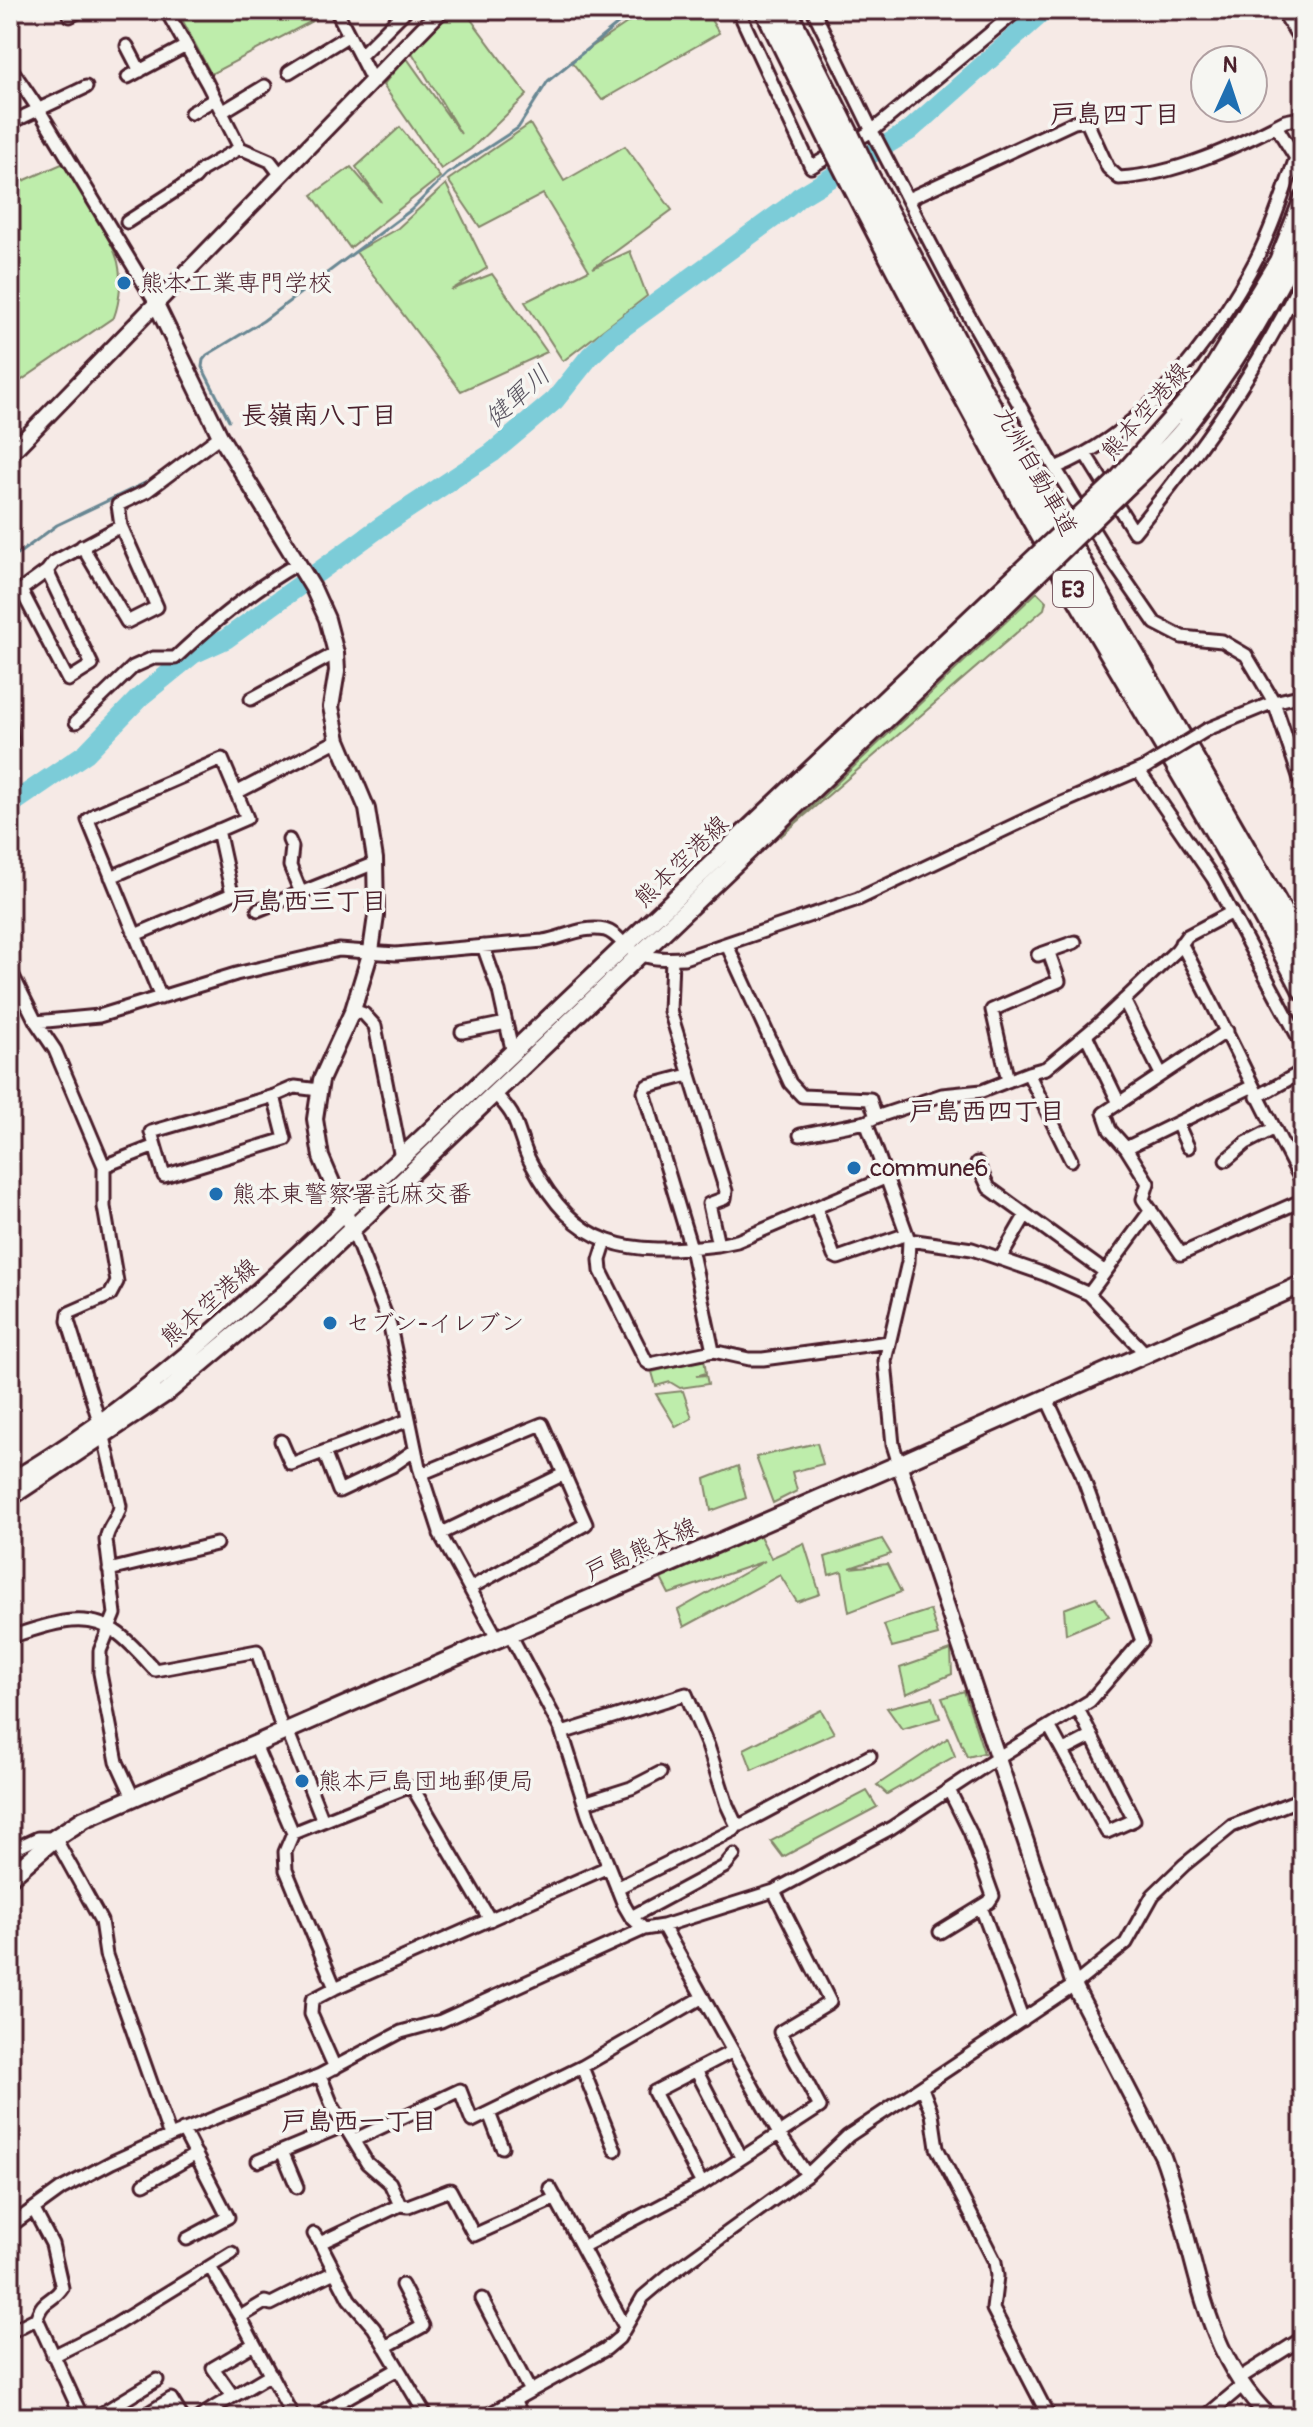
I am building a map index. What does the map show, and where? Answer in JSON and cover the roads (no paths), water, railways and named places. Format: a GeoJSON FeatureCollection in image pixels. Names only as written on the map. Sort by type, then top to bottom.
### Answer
{"type":"FeatureCollection","features":[{"type":"Feature","properties":{"kind":"highway","name":"九州自動車道"},"geometry":{"type":"LineString","coordinates":[[766,10],[1303,950]]}},
{"type":"Feature","properties":{"kind":"highway","name":"九州自動車道"},"geometry":{"type":"LineString","coordinates":[[786,10],[840,140]]}},
{"type":"Feature","properties":{"kind":"highway","name":"九州自動車道"},"geometry":{"type":"LineString","coordinates":[[860,178],[967,402],[1072,589],[1259,906],[1303,989]]}},
{"type":"Feature","properties":{"kind":"main road","name":"熊本空港線"},"geometry":{"type":"LineString","coordinates":[[1120,486],[1207,378],[1278,261],[1303,199]]}},
{"type":"Feature","properties":{"kind":"main road","name":"熊本空港線"},"geometry":{"type":"LineString","coordinates":[[10,1482],[102,1430],[202,1366],[352,1229],[494,1092],[633,950],[1187,425],[1233,362],[1303,237]]}},
{"type":"Feature","properties":{"kind":"main road","name":"熊本空港線"},"geometry":{"type":"LineString","coordinates":[[10,1497],[102,1430],[217,1330],[513,1053],[633,950]]}},
{"type":"Feature","properties":{"kind":"main road","name":"戸島熊本線"},"geometry":{"type":"LineString","coordinates":[[10,1877],[55,1838],[84,1819],[899,1464],[1303,1284]]}},
{"type":"Feature","properties":{"kind":"street"},"geometry":{"type":"LineString","coordinates":[[70,16],[82,10]]}},
{"type":"Feature","properties":{"kind":"street"},"geometry":{"type":"LineString","coordinates":[[166,10],[240,148],[270,161],[280,174]]}},
{"type":"Feature","properties":{"kind":"street"},"geometry":{"type":"LineString","coordinates":[[336,10],[372,80]]}},
{"type":"Feature","properties":{"kind":"street"},"geometry":{"type":"LineString","coordinates":[[360,56],[406,10]]}},
{"type":"Feature","properties":{"kind":"street"},"geometry":{"type":"LineString","coordinates":[[10,454],[441,10]]}},
{"type":"Feature","properties":{"kind":"street"},"geometry":{"type":"LineString","coordinates":[[738,10],[811,167],[872,131],[1018,10]]}},
{"type":"Feature","properties":{"kind":"street"},"geometry":{"type":"LineString","coordinates":[[813,10],[960,300],[1055,468],[1113,562],[1155,623],[1182,637],[1222,641],[1246,655],[1274,702],[1303,788]]}},
{"type":"Feature","properties":{"kind":"street"},"geometry":{"type":"LineString","coordinates":[[1282,10],[1303,44]]}},
{"type":"Feature","properties":{"kind":"street"},"geometry":{"type":"LineString","coordinates":[[289,72],[349,35]]}},
{"type":"Feature","properties":{"kind":"street"},"geometry":{"type":"LineString","coordinates":[[127,46],[140,71]]}},
{"type":"Feature","properties":{"kind":"street"},"geometry":{"type":"LineString","coordinates":[[128,77],[186,46]]}},
{"type":"Feature","properties":{"kind":"street"},"geometry":{"type":"LineString","coordinates":[[10,67],[155,302],[220,436],[299,563],[327,619],[336,653],[337,671],[331,707],[338,740],[367,809],[375,863],[376,916],[371,951],[353,1010],[324,1071],[315,1119],[316,1140],[390,1326],[415,1450],[440,1534],[470,1588],[504,1636],[562,1733],[608,1867],[631,1917],[644,1929]]}},
{"type":"Feature","properties":{"kind":"street"},"geometry":{"type":"LineString","coordinates":[[222,112],[265,86]]}},
{"type":"Feature","properties":{"kind":"street"},"geometry":{"type":"LineString","coordinates":[[10,123],[86,87]]}},
{"type":"Feature","properties":{"kind":"street"},"geometry":{"type":"LineString","coordinates":[[191,113],[215,99]]}},
{"type":"Feature","properties":{"kind":"street"},"geometry":{"type":"LineString","coordinates":[[908,199],[1074,122],[1086,120],[1108,168],[1119,178],[1147,176],[1183,166],[1276,126],[1295,119],[1303,121]]}},
{"type":"Feature","properties":{"kind":"street"},"geometry":{"type":"LineString","coordinates":[[1055,468],[1086,455],[1131,421],[1176,378],[1216,325],[1250,271],[1276,214],[1296,158],[1276,126]]}},
{"type":"Feature","properties":{"kind":"street"},"geometry":{"type":"LineString","coordinates":[[127,222],[195,178],[202,170],[240,148]]}},
{"type":"Feature","properties":{"kind":"street"},"geometry":{"type":"LineString","coordinates":[[1086,455],[1134,532],[1195,456],[1253,371],[1303,277]]}},
{"type":"Feature","properties":{"kind":"street"},"geometry":{"type":"LineString","coordinates":[[82,546],[127,622],[157,607],[121,526],[118,505],[147,491],[220,436]]}},
{"type":"Feature","properties":{"kind":"street"},"geometry":{"type":"LineString","coordinates":[[10,598],[47,571],[54,562],[121,526]]}},
{"type":"Feature","properties":{"kind":"street"},"geometry":{"type":"LineString","coordinates":[[76,722],[133,667],[153,658],[175,658],[271,579],[299,563]]}},
{"type":"Feature","properties":{"kind":"street"},"geometry":{"type":"LineString","coordinates":[[21,590],[68,680],[92,665],[47,571]]}},
{"type":"Feature","properties":{"kind":"street"},"geometry":{"type":"LineString","coordinates":[[251,699],[336,653]]}},
{"type":"Feature","properties":{"kind":"street"},"geometry":{"type":"LineString","coordinates":[[36,1022],[99,1016],[236,974],[339,950],[396,954],[559,938],[580,930],[605,930],[633,950],[659,960],[684,958],[858,899],[1057,805],[1143,769],[1208,729],[1274,702],[1303,695]]}},
{"type":"Feature","properties":{"kind":"street"},"geometry":{"type":"LineString","coordinates":[[10,723],[10,746]]}},
{"type":"Feature","properties":{"kind":"street"},"geometry":{"type":"LineString","coordinates":[[236,793],[338,740]]}},
{"type":"Feature","properties":{"kind":"street"},"geometry":{"type":"LineString","coordinates":[[111,877],[247,818],[222,759],[88,820],[111,877],[161,998]]}},
{"type":"Feature","properties":{"kind":"street"},"geometry":{"type":"LineString","coordinates":[[1143,769],[1213,878],[1303,1046]]}},
{"type":"Feature","properties":{"kind":"street"},"geometry":{"type":"LineString","coordinates":[[135,935],[232,894],[218,830]]}},
{"type":"Feature","properties":{"kind":"street"},"geometry":{"type":"LineString","coordinates":[[289,840],[292,847],[290,866],[301,893]]}},
{"type":"Feature","properties":{"kind":"street"},"geometry":{"type":"LineString","coordinates":[[258,910],[375,863]]}},
{"type":"Feature","properties":{"kind":"street"},"geometry":{"type":"LineString","coordinates":[[800,1135],[871,1120],[942,1095],[982,1091],[1046,1068],[1124,1000],[1187,936],[1232,912]]}},
{"type":"Feature","properties":{"kind":"street"},"geometry":{"type":"LineString","coordinates":[[1008,1081],[992,1010],[1059,981],[1044,954],[1075,942]]}},
{"type":"Feature","properties":{"kind":"street"},"geometry":{"type":"LineString","coordinates":[[1181,943],[1303,1183]]}},
{"type":"Feature","properties":{"kind":"street"},"geometry":{"type":"LineString","coordinates":[[727,945],[790,1083],[802,1096],[870,1099],[871,1120],[885,1178],[908,1237],[908,1262],[885,1361],[893,1445],[1074,1985],[1163,2157],[1219,2346],[1240,2382],[1270,2417]]}},
{"type":"Feature","properties":{"kind":"street"},"geometry":{"type":"LineString","coordinates":[[483,946],[499,991],[513,1053]]}},
{"type":"Feature","properties":{"kind":"street"},"geometry":{"type":"LineString","coordinates":[[672,959],[669,1006],[726,1191],[725,1198],[709,1204],[718,1245]]}},
{"type":"Feature","properties":{"kind":"street"},"geometry":{"type":"LineString","coordinates":[[10,970],[36,1022],[55,1050],[104,1166],[104,1207],[117,1282],[110,1295],[69,1313],[68,1321],[102,1430],[120,1506],[120,1512],[107,1533],[115,1614],[100,1651],[100,1673],[117,1762],[133,1797]]}},
{"type":"Feature","properties":{"kind":"street"},"geometry":{"type":"LineString","coordinates":[[1124,1000],[1161,1074]]}},
{"type":"Feature","properties":{"kind":"street"},"geometry":{"type":"LineString","coordinates":[[353,1010],[364,1014],[375,1026],[401,1158]]}},
{"type":"Feature","properties":{"kind":"street"},"geometry":{"type":"LineString","coordinates":[[462,1032],[506,1023]]}},
{"type":"Feature","properties":{"kind":"street"},"geometry":{"type":"LineString","coordinates":[[1227,1031],[1104,1113],[1110,1130],[1126,1148],[1148,1183],[1143,1199],[1181,1254],[1303,1200]]}},
{"type":"Feature","properties":{"kind":"street"},"geometry":{"type":"LineString","coordinates":[[1086,1035],[1119,1103]]}},
{"type":"Feature","properties":{"kind":"street"},"geometry":{"type":"LineString","coordinates":[[1126,1148],[1177,1123],[1303,1071]]}},
{"type":"Feature","properties":{"kind":"street"},"geometry":{"type":"LineString","coordinates":[[1028,1073],[1071,1160]]}},
{"type":"Feature","properties":{"kind":"street"},"geometry":{"type":"LineString","coordinates":[[689,1075],[647,1086],[644,1092],[691,1248],[713,1351]]}},
{"type":"Feature","properties":{"kind":"street"},"geometry":{"type":"LineString","coordinates":[[274,1096],[285,1139],[164,1176],[151,1132],[295,1087],[319,1090]]}},
{"type":"Feature","properties":{"kind":"street"},"geometry":{"type":"LineString","coordinates":[[494,1092],[513,1116],[529,1160],[554,1201],[570,1219],[606,1241],[651,1249],[691,1248],[737,1241],[885,1178]]}},
{"type":"Feature","properties":{"kind":"street"},"geometry":{"type":"LineString","coordinates":[[1177,1123],[1188,1147]]}},
{"type":"Feature","properties":{"kind":"street"},"geometry":{"type":"LineString","coordinates":[[1226,1160],[1246,1143],[1273,1129]]}},
{"type":"Feature","properties":{"kind":"street"},"geometry":{"type":"LineString","coordinates":[[104,1166],[155,1146]]}},
{"type":"Feature","properties":{"kind":"street"},"geometry":{"type":"LineString","coordinates":[[977,1163],[989,1188],[1105,1272]]}},
{"type":"Feature","properties":{"kind":"street"},"geometry":{"type":"LineString","coordinates":[[816,1208],[834,1256],[838,1258],[908,1237],[972,1249],[1089,1294],[1146,1354]]}},
{"type":"Feature","properties":{"kind":"street"},"geometry":{"type":"LineString","coordinates":[[1089,1294],[1151,1210]]}},
{"type":"Feature","properties":{"kind":"street"},"geometry":{"type":"LineString","coordinates":[[1000,1259],[1025,1216]]}},
{"type":"Feature","properties":{"kind":"street"},"geometry":{"type":"LineString","coordinates":[[606,1241],[600,1260],[601,1271],[646,1361],[656,1365],[713,1351],[763,1359],[889,1342]]}},
{"type":"Feature","properties":{"kind":"street"},"geometry":{"type":"LineString","coordinates":[[10,2226],[61,2189],[183,2130],[320,2075],[401,2032],[441,2021],[644,1929],[663,1926],[774,1891],[891,1828],[1090,1701],[1142,1641],[1081,1472],[1046,1397]]}},
{"type":"Feature","properties":{"kind":"street"},"geometry":{"type":"LineString","coordinates":[[281,1441],[291,1464],[409,1420]]}},
{"type":"Feature","properties":{"kind":"street"},"geometry":{"type":"LineString","coordinates":[[421,1474],[542,1424],[586,1524],[470,1588]]}},
{"type":"Feature","properties":{"kind":"street"},"geometry":{"type":"LineString","coordinates":[[324,1452],[339,1491],[392,1466],[415,1450]]}},
{"type":"Feature","properties":{"kind":"street"},"geometry":{"type":"LineString","coordinates":[[440,1534],[564,1474]]}},
{"type":"Feature","properties":{"kind":"street"},"geometry":{"type":"LineString","coordinates":[[109,1570],[216,1544]]}},
{"type":"Feature","properties":{"kind":"street"},"geometry":{"type":"LineString","coordinates":[[10,1637],[69,1619],[118,1633],[155,1670],[257,1651],[285,1731],[323,1821]]}},
{"type":"Feature","properties":{"kind":"street"},"geometry":{"type":"LineString","coordinates":[[562,1733],[686,1694],[708,1746],[727,1805],[738,1824]]}},
{"type":"Feature","properties":{"kind":"street"},"geometry":{"type":"LineString","coordinates":[[1049,1726],[1107,1832],[1134,1820],[1078,1709]]}},
{"type":"Feature","properties":{"kind":"street"},"geometry":{"type":"LineString","coordinates":[[1063,1751],[1092,1736]]}},
{"type":"Feature","properties":{"kind":"street"},"geometry":{"type":"LineString","coordinates":[[255,1745],[293,1833]]}},
{"type":"Feature","properties":{"kind":"street"},"geometry":{"type":"LineString","coordinates":[[738,1824],[870,1756]]}},
{"type":"Feature","properties":{"kind":"street"},"geometry":{"type":"LineString","coordinates":[[584,1803],[631,1788],[660,1773]]}},
{"type":"Feature","properties":{"kind":"street"},"geometry":{"type":"LineString","coordinates":[[335,1988],[286,1870],[285,1852],[293,1833],[408,1787],[414,1790],[490,1920]]}},
{"type":"Feature","properties":{"kind":"street"},"geometry":{"type":"LineString","coordinates":[[940,1932],[993,1896],[970,1832],[949,1790]]}},
{"type":"Feature","properties":{"kind":"street"},"geometry":{"type":"LineString","coordinates":[[484,2417],[606,2349],[619,2338],[643,2297],[660,2282],[807,2175],[848,2136],[1074,1985],[1126,1943],[1153,1895],[1232,1826],[1300,1799],[1303,1812]]}},
{"type":"Feature","properties":{"kind":"street"},"geometry":{"type":"LineString","coordinates":[[617,1888],[734,1830],[738,1824]]}},
{"type":"Feature","properties":{"kind":"street"},"geometry":{"type":"LineString","coordinates":[[10,1851],[38,1838],[55,1838],[101,1921],[106,1955],[170,2136]]}},
{"type":"Feature","properties":{"kind":"street"},"geometry":{"type":"LineString","coordinates":[[631,1917],[724,1867],[734,1855]]}},
{"type":"Feature","properties":{"kind":"street"},"geometry":{"type":"LineString","coordinates":[[335,2068],[311,2014],[312,2000],[608,1867]]}},
{"type":"Feature","properties":{"kind":"street"},"geometry":{"type":"LineString","coordinates":[[582,2247],[702,2184],[820,2107],[780,2032],[830,2002],[774,1891]]}},
{"type":"Feature","properties":{"kind":"street"},"geometry":{"type":"LineString","coordinates":[[981,1907],[1023,2020]]}},
{"type":"Feature","properties":{"kind":"street"},"geometry":{"type":"LineString","coordinates":[[663,1926],[778,2132],[807,2175]]}},
{"type":"Feature","properties":{"kind":"street"},"geometry":{"type":"LineString","coordinates":[[354,2140],[460,2090],[472,2121],[582,2067],[703,1997]]}},
{"type":"Feature","properties":{"kind":"street"},"geometry":{"type":"LineString","coordinates":[[702,2184],[654,2092],[733,2051]]}},
{"type":"Feature","properties":{"kind":"street"},"geometry":{"type":"LineString","coordinates":[[582,2067],[615,2150]]}},
{"type":"Feature","properties":{"kind":"street"},"geometry":{"type":"LineString","coordinates":[[696,2070],[741,2157]]}},
{"type":"Feature","properties":{"kind":"street"},"geometry":{"type":"LineString","coordinates":[[320,2075],[332,2105],[367,2163],[390,2183],[400,2205]]}},
{"type":"Feature","properties":{"kind":"street"},"geometry":{"type":"LineString","coordinates":[[922,2088],[932,2114],[937,2148],[995,2262],[997,2276],[993,2309],[1049,2417]]}},
{"type":"Feature","properties":{"kind":"street"},"geometry":{"type":"LineString","coordinates":[[489,2113],[502,2147]]}},
{"type":"Feature","properties":{"kind":"street"},"geometry":{"type":"LineString","coordinates":[[258,2161],[345,2125]]}},
{"type":"Feature","properties":{"kind":"street"},"geometry":{"type":"LineString","coordinates":[[183,2130],[228,2217],[187,2239]]}},
{"type":"Feature","properties":{"kind":"street"},"geometry":{"type":"LineString","coordinates":[[282,2151],[297,2187]]}},
{"type":"Feature","properties":{"kind":"street"},"geometry":{"type":"LineString","coordinates":[[144,2184],[196,2154]]}},
{"type":"Feature","properties":{"kind":"street"},"geometry":{"type":"LineString","coordinates":[[427,2417],[374,2328],[349,2299],[317,2238],[400,2205],[408,2206],[450,2190],[474,2235],[553,2193],[625,2327]]}},
{"type":"Feature","properties":{"kind":"street"},"geometry":{"type":"LineString","coordinates":[[10,2332],[36,2320],[43,2303],[61,2292],[62,2288],[52,2244],[34,2210]]}},
{"type":"Feature","properties":{"kind":"street"},"geometry":{"type":"LineString","coordinates":[[53,2356],[115,2325],[232,2253]]}},
{"type":"Feature","properties":{"kind":"street"},"geometry":{"type":"LineString","coordinates":[[210,2267],[293,2417]]}},
{"type":"Feature","properties":{"kind":"street"},"geometry":{"type":"LineString","coordinates":[[240,2317],[265,2302],[271,2304],[334,2272]]}},
{"type":"Feature","properties":{"kind":"street"},"geometry":{"type":"LineString","coordinates":[[385,2347],[423,2326],[402,2285]]}},
{"type":"Feature","properties":{"kind":"street"},"geometry":{"type":"LineString","coordinates":[[482,2299],[530,2391]]}},
{"type":"Feature","properties":{"kind":"street"},"geometry":{"type":"LineString","coordinates":[[36,2320],[82,2417]]}},
{"type":"Feature","properties":{"kind":"street"},"geometry":{"type":"LineString","coordinates":[[1210,2415],[1240,2382],[1303,2338]]}},
{"type":"Feature","properties":{"kind":"street"},"geometry":{"type":"LineString","coordinates":[[232,2395],[213,2368],[254,2344]]}},
{"type":"Feature","properties":{"kind":"street"},"geometry":{"type":"LineString","coordinates":[[325,2410],[398,2369]]}},
{"type":"Feature","properties":{"kind":"street"},"geometry":{"type":"LineString","coordinates":[[200,2417],[218,2412],[232,2395],[271,2374]]}},
{"type":"Feature","properties":{"kind":"street"},"geometry":{"type":"LineString","coordinates":[[96,2417],[157,2380]]}},
{"type":"Feature","properties":{"kind":"street"},"geometry":{"type":"LineString","coordinates":[[142,2417],[171,2399],[182,2417]]}},
{"type":"Feature","properties":{"kind":"street"},"geometry":{"type":"LineString","coordinates":[[514,2400],[523,2417]]}},
{"type":"Feature","properties":{"kind":"waterway"},"geometry":{"type":"LineString","coordinates":[[229,420],[202,367],[207,355],[263,321],[411,210],[447,174],[518,128],[548,81],[635,10]]}},
{"type":"Feature","properties":{"kind":"waterway","name":"健軍川"},"geometry":{"type":"LineString","coordinates":[[10,805],[86,753],[140,697],[193,654],[226,639],[383,525],[492,453],[555,400],[590,356],[611,336],[799,197],[909,131],[1045,10]]}},
{"type":"Feature","properties":{"kind":"waterway"},"geometry":{"type":"LineString","coordinates":[[10,560],[57,525],[151,480],[198,446]]}},
{"type":"Feature","properties":{"kind":"place","name":"熊本工業専門学校"},"geometry":{"type":"Point","coordinates":[124,283]}},
{"type":"Feature","properties":{"kind":"place","name":"commune6"},"geometry":{"type":"Point","coordinates":[854,1168]}},
{"type":"Feature","properties":{"kind":"place","name":"熊本東警察署託麻交番"},"geometry":{"type":"Point","coordinates":[216,1194]}},
{"type":"Feature","properties":{"kind":"place","name":"セブン-イレブン"},"geometry":{"type":"Point","coordinates":[330,1323]}},
{"type":"Feature","properties":{"kind":"place","name":"熊本戸島団地郵便局"},"geometry":{"type":"Point","coordinates":[302,1781]}},
{"type":"Feature","properties":{"kind":"district","name":"戸島四丁目"},"geometry":{"type":"Point","coordinates":[1115,114]}},
{"type":"Feature","properties":{"kind":"district","name":"長嶺南八丁目"},"geometry":{"type":"Point","coordinates":[319,415]}},
{"type":"Feature","properties":{"kind":"district","name":"戸島西三丁目"},"geometry":{"type":"Point","coordinates":[309,901]}},
{"type":"Feature","properties":{"kind":"district","name":"戸島西四丁目"},"geometry":{"type":"Point","coordinates":[987,1111]}},
{"type":"Feature","properties":{"kind":"district","name":"戸島西一丁目"},"geometry":{"type":"Point","coordinates":[359,2121]}}]}
